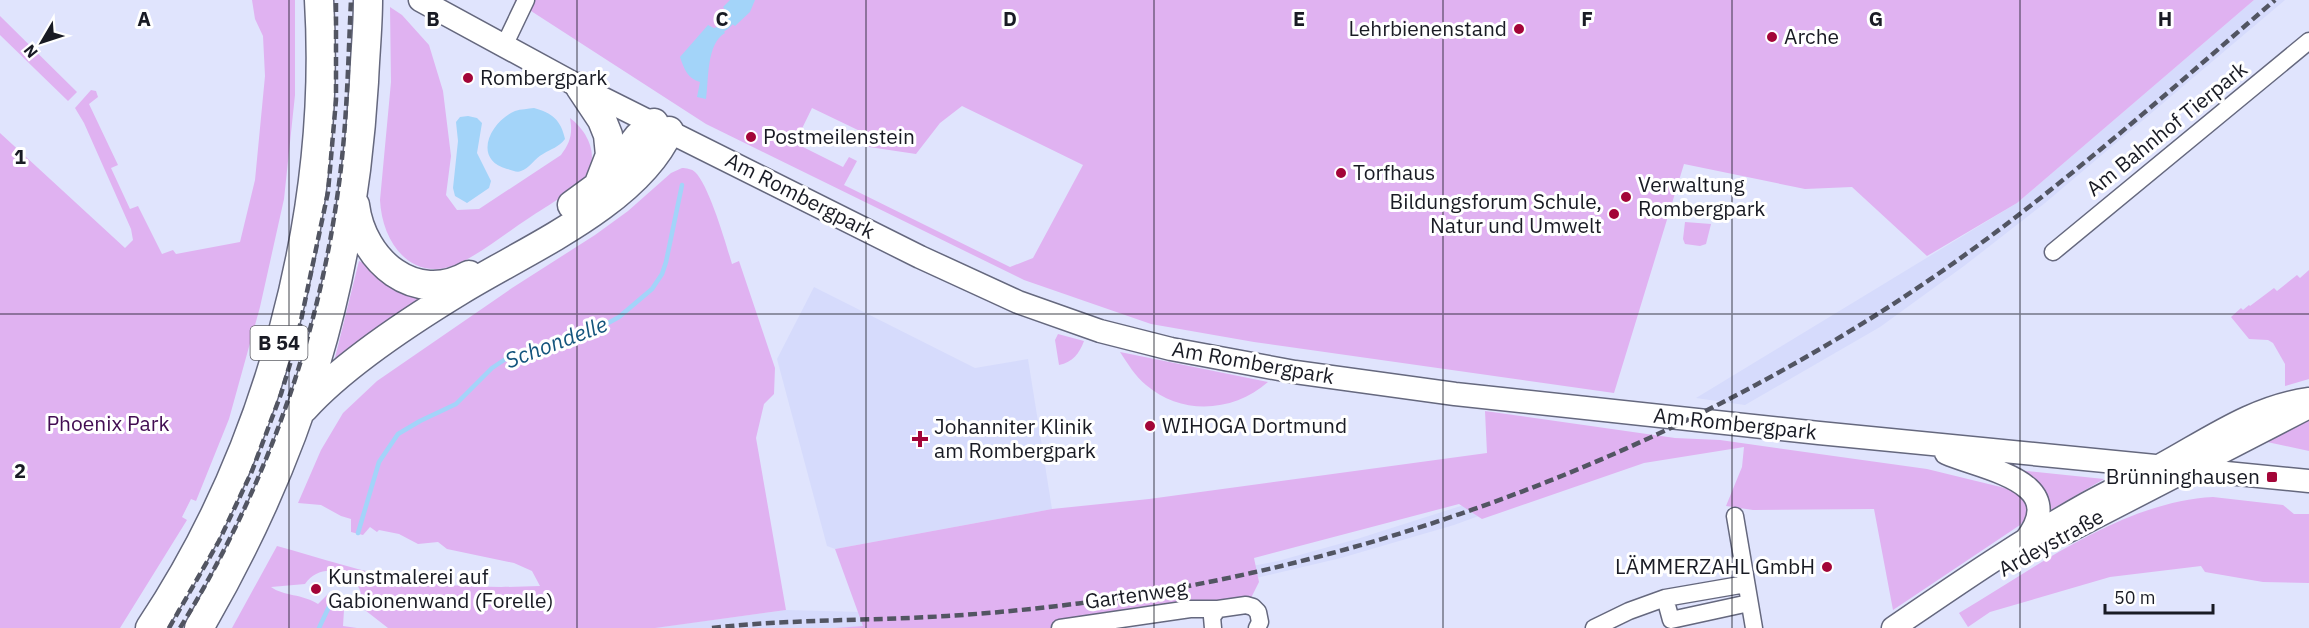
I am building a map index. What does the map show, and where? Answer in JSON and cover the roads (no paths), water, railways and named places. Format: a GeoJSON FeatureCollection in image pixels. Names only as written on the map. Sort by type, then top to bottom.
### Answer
{"type":"FeatureCollection","features":[{"type":"Feature","properties":{"kind":"highway","name":"B 54"},"geometry":{"type":"LineString","coordinates":[[150,628],[194,554],[238,461],[271,370],[289,307],[308,215],[318,142],[321,68],[320,0]]}},
{"type":"Feature","properties":{"kind":"highway","name":"B 54"},"geometry":{"type":"LineString","coordinates":[[199,628],[254,526],[301,412],[322,344],[341,270],[353,189],[361,122],[368,4]]}},
{"type":"Feature","properties":{"kind":"highway"},"geometry":{"type":"LineString","coordinates":[[580,87],[602,120],[608,135],[609,155],[598,186]]}},
{"type":"Feature","properties":{"kind":"highway"},"geometry":{"type":"LineString","coordinates":[[301,412],[339,375],[402,329],[462,290],[540,247],[612,197],[647,165],[662,146],[661,127],[638,137],[598,186],[457,282],[434,286],[420,284],[392,272],[381,263],[363,234],[356,211],[353,189]]}},
{"type":"Feature","properties":{"kind":"main road","name":"Am Rombergpark"},"geometry":{"type":"LineString","coordinates":[[420,0],[580,87],[920,257],[1018,302],[1100,331],[1171,349],[1295,372],[1455,394],[2309,481]]}},
{"type":"Feature","properties":{"kind":"main road","name":"Ardeystraße"},"geometry":{"type":"LineString","coordinates":[[1893,628],[2024,542],[2087,504],[2160,466],[2228,426],[2281,404],[2309,399]]}},
{"type":"Feature","properties":{"kind":"main road","name":"Ardeystraße"},"geometry":{"type":"LineString","coordinates":[[1916,628],[1969,591],[2034,551],[2309,407]]}},
{"type":"Feature","properties":{"kind":"main road","name":"Ardeystraße"},"geometry":{"type":"LineString","coordinates":[[1920,442],[2010,477],[2029,487],[2036,497],[2037,517],[2032,532],[2024,542]]}},
{"type":"Feature","properties":{"kind":"street"},"geometry":{"type":"LineString","coordinates":[[504,45],[526,0]]}},
{"type":"Feature","properties":{"kind":"street","name":"Am Bahnhof Tierpark"},"geometry":{"type":"LineString","coordinates":[[2053,252],[2309,41]]}},
{"type":"Feature","properties":{"kind":"street"},"geometry":{"type":"LineString","coordinates":[[1735,516],[1754,628]]}},
{"type":"Feature","properties":{"kind":"street"},"geometry":{"type":"LineString","coordinates":[[1594,628],[1629,610],[1665,598],[1746,584]]}},
{"type":"Feature","properties":{"kind":"street"},"geometry":{"type":"LineString","coordinates":[[1665,598],[1671,620],[1749,603]]}},
{"type":"Feature","properties":{"kind":"street","name":"Gartenweg"},"geometry":{"type":"LineString","coordinates":[[1060,628],[1190,609],[1250,606],[1259,615],[1257,628]]}},
{"type":"Feature","properties":{"kind":"street","name":"Gartenweg"},"geometry":{"type":"LineString","coordinates":[[1213,628],[1212,616],[1218,609]]}},
{"type":"Feature","properties":{"kind":"waterway","name":"Schondelle"},"geometry":{"type":"LineString","coordinates":[[718,33],[734,20]]}},
{"type":"Feature","properties":{"kind":"waterway","name":"Schondelle"},"geometry":{"type":"LineString","coordinates":[[358,533],[379,462],[398,434],[456,404],[492,368],[504,360],[553,341],[590,333],[619,317],[652,289],[662,274],[666,262],[682,185]]}},
{"type":"Feature","properties":{"kind":"waterway","name":"Schondelle"},"geometry":{"type":"LineString","coordinates":[[319,628],[334,596]]}},
{"type":"Feature","properties":{"kind":"railway"},"geometry":{"type":"LineString","coordinates":[[169,628],[219,541],[252,471],[281,394],[296,344],[328,192],[336,100],[336,0]]}},
{"type":"Feature","properties":{"kind":"railway"},"geometry":{"type":"LineString","coordinates":[[180,628],[236,525],[260,472],[282,418],[316,306],[329,249],[341,167],[351,0]]}},
{"type":"Feature","properties":{"kind":"railway"},"geometry":{"type":"LineString","coordinates":[[712,628],[771,623],[971,614],[1066,605],[1137,595],[1236,576],[1334,552],[1431,524],[1527,490],[1620,451],[1711,408],[1801,360],[1887,308],[1989,238],[2038,200],[2275,0]]}},
{"type":"Feature","properties":{"kind":"place","name":"Lehrbienenstand"},"geometry":{"type":"Point","coordinates":[1519,29]}},
{"type":"Feature","properties":{"kind":"place","name":"Arche"},"geometry":{"type":"Point","coordinates":[1772,37]}},
{"type":"Feature","properties":{"kind":"place","name":"Rombergpark"},"geometry":{"type":"Point","coordinates":[468,78]}},
{"type":"Feature","properties":{"kind":"place","name":"Postmeilenstein"},"geometry":{"type":"Point","coordinates":[751,137]}},
{"type":"Feature","properties":{"kind":"place","name":"Torfhaus"},"geometry":{"type":"Point","coordinates":[1341,173]}},
{"type":"Feature","properties":{"kind":"place","name":"Verwaltung Rombergpark"},"geometry":{"type":"Point","coordinates":[1626,197]}},
{"type":"Feature","properties":{"kind":"place","name":"Bildungsforum Schule, Natur und Umwelt"},"geometry":{"type":"Point","coordinates":[1614,214]}},
{"type":"Feature","properties":{"kind":"place","name":"WIHOGA Dortmund"},"geometry":{"type":"Point","coordinates":[1150,426]}},
{"type":"Feature","properties":{"kind":"place","name":"Johanniter Klinik am Rombergpark"},"geometry":{"type":"Point","coordinates":[920,439]}},
{"type":"Feature","properties":{"kind":"place","name":"Brünninghausen"},"geometry":{"type":"Point","coordinates":[2272,477]}},
{"type":"Feature","properties":{"kind":"place","name":"LÄMMERZAHL GmbH"},"geometry":{"type":"Point","coordinates":[1827,567]}},
{"type":"Feature","properties":{"kind":"place","name":"Kunstmalerei auf Gabionenwand (Forelle)"},"geometry":{"type":"Point","coordinates":[316,589]}},
{"type":"Feature","properties":{"kind":"park label","name":"Phoenix Park"},"geometry":{"type":"Point","coordinates":[108,424]}}]}
